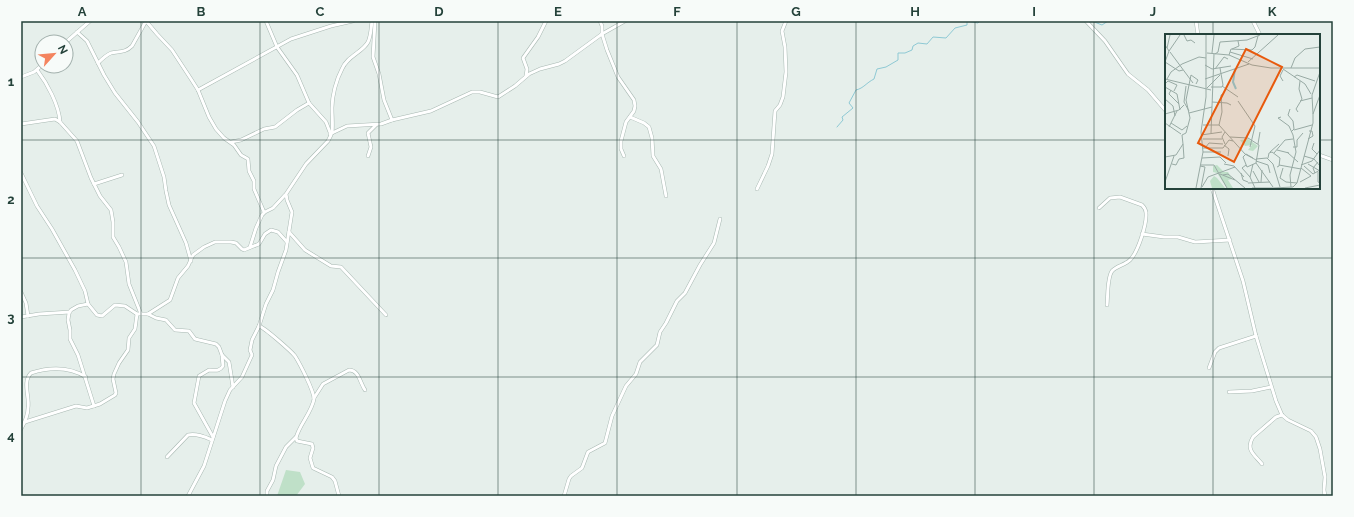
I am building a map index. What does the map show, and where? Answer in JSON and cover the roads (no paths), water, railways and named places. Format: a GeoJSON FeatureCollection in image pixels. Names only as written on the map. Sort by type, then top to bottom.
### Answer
{"type":"FeatureCollection","features":[{"type":"Feature","properties":{"kind":"street"},"geometry":{"type":"LineString","coordinates":[[74,35],[90,21]]}},
{"type":"Feature","properties":{"kind":"street"},"geometry":{"type":"LineString","coordinates":[[98,63],[110,54],[124,52],[129,49],[146,21],[172,50],[198,90],[209,117],[216,129],[236,148],[241,155],[249,160],[249,171],[254,181],[254,189],[264,212]]}},
{"type":"Feature","properties":{"kind":"street"},"geometry":{"type":"LineString","coordinates":[[266,21],[277,47],[297,75],[310,103],[324,119],[331,133]]}},
{"type":"Feature","properties":{"kind":"street"},"geometry":{"type":"LineString","coordinates":[[198,90],[291,39],[353,21]]}},
{"type":"Feature","properties":{"kind":"street"},"geometry":{"type":"LineString","coordinates":[[250,247],[256,228],[264,212],[274,208],[285,195],[291,184],[311,157],[328,141],[333,125],[332,106],[342,67],[367,44],[372,21]]}},
{"type":"Feature","properties":{"kind":"street"},"geometry":{"type":"LineString","coordinates":[[375,21],[372,57],[379,74],[384,100],[392,120]]}},
{"type":"Feature","properties":{"kind":"street"},"geometry":{"type":"LineString","coordinates":[[525,77],[527,69],[523,58],[538,37],[546,21]]}},
{"type":"Feature","properties":{"kind":"street"},"geometry":{"type":"LineString","coordinates":[[600,21],[602,26],[602,34],[618,77],[634,103],[635,109],[626,122],[621,141],[621,149],[624,156]]}},
{"type":"Feature","properties":{"kind":"street"},"geometry":{"type":"LineString","coordinates":[[331,133],[347,126],[377,124],[431,111],[472,92],[480,92],[498,96],[515,86],[525,77],[540,69],[565,61],[602,34],[625,21]]}},
{"type":"Feature","properties":{"kind":"street"},"geometry":{"type":"LineString","coordinates":[[757,188],[770,159],[773,144],[775,111],[780,104],[782,97],[786,72],[785,47],[782,31],[786,21]]}},
{"type":"Feature","properties":{"kind":"street"},"geometry":{"type":"LineString","coordinates":[[1086,21],[1104,41],[1128,74],[1148,90],[1165,110]]}},
{"type":"Feature","properties":{"kind":"street"},"geometry":{"type":"LineString","coordinates":[[1196,21],[1198,34]]}},
{"type":"Feature","properties":{"kind":"street"},"geometry":{"type":"LineString","coordinates":[[1253,21],[1260,34]]}},
{"type":"Feature","properties":{"kind":"street"},"geometry":{"type":"LineString","coordinates":[[77,32],[86,41],[104,75],[154,146],[164,177],[169,205],[186,243],[191,260]]}},
{"type":"Feature","properties":{"kind":"street"},"geometry":{"type":"LineString","coordinates":[[21,77],[34,72]]}},
{"type":"Feature","properties":{"kind":"street"},"geometry":{"type":"LineString","coordinates":[[41,74],[56,104],[60,122]]}},
{"type":"Feature","properties":{"kind":"street"},"geometry":{"type":"LineString","coordinates":[[230,142],[241,140],[264,129],[275,127],[297,110],[310,103]]}},
{"type":"Feature","properties":{"kind":"street"},"geometry":{"type":"LineString","coordinates":[[630,117],[644,123],[649,127],[653,156],[661,169],[666,196]]}},
{"type":"Feature","properties":{"kind":"street"},"geometry":{"type":"LineString","coordinates":[[21,124],[55,119],[60,122],[77,141],[82,158],[94,184],[111,210],[113,237],[124,256],[129,284],[141,314]]}},
{"type":"Feature","properties":{"kind":"street"},"geometry":{"type":"LineString","coordinates":[[368,156],[371,147],[368,133],[377,124]]}},
{"type":"Feature","properties":{"kind":"street"},"geometry":{"type":"LineString","coordinates":[[1320,155],[1333,160]]}},
{"type":"Feature","properties":{"kind":"street"},"geometry":{"type":"LineString","coordinates":[[21,173],[37,206],[75,270],[85,291],[88,304],[100,316],[104,315],[110,308],[117,304],[125,306],[136,314],[148,314],[168,321],[175,330],[189,331],[195,339],[216,344],[219,347],[222,356],[222,367],[217,371],[209,370],[200,376],[194,400],[196,408],[213,439]]}},
{"type":"Feature","properties":{"kind":"street"},"geometry":{"type":"LineString","coordinates":[[94,184],[122,175]]}},
{"type":"Feature","properties":{"kind":"street"},"geometry":{"type":"LineString","coordinates":[[1212,189],[1243,281],[1256,336],[1271,387],[1282,415],[1288,420],[1311,431],[1316,437],[1320,449],[1325,496]]}},
{"type":"Feature","properties":{"kind":"street"},"geometry":{"type":"LineString","coordinates":[[188,496],[204,466],[225,401],[233,387],[242,377],[252,355],[250,350],[252,340],[260,326],[266,304],[273,290],[286,250],[292,212],[285,195]]}},
{"type":"Feature","properties":{"kind":"street"},"geometry":{"type":"LineString","coordinates":[[1099,208],[1112,197],[1120,197],[1142,205],[1146,213],[1142,234],[1136,252],[1130,261],[1112,272],[1110,277],[1107,305]]}},
{"type":"Feature","properties":{"kind":"street"},"geometry":{"type":"LineString","coordinates":[[564,496],[569,479],[582,468],[588,452],[605,443],[612,416],[626,386],[636,374],[640,362],[657,345],[660,332],[677,300],[685,293],[714,243],[720,219]]}},
{"type":"Feature","properties":{"kind":"street"},"geometry":{"type":"LineString","coordinates":[[148,314],[170,300],[176,282],[194,255],[204,247],[215,242],[233,242],[242,250],[259,244],[265,234],[271,230],[278,232],[287,242]]}},
{"type":"Feature","properties":{"kind":"street"},"geometry":{"type":"LineString","coordinates":[[289,232],[305,250],[331,266],[341,267],[386,315]]}},
{"type":"Feature","properties":{"kind":"street"},"geometry":{"type":"LineString","coordinates":[[1142,234],[1178,237],[1195,242],[1230,240]]}},
{"type":"Feature","properties":{"kind":"street"},"geometry":{"type":"LineString","coordinates":[[21,292],[26,303],[28,316]]}},
{"type":"Feature","properties":{"kind":"street"},"geometry":{"type":"LineString","coordinates":[[21,317],[70,312],[78,306],[88,304]]}},
{"type":"Feature","properties":{"kind":"street"},"geometry":{"type":"LineString","coordinates":[[70,312],[68,320],[70,339],[86,377],[94,406]]}},
{"type":"Feature","properties":{"kind":"street"},"geometry":{"type":"LineString","coordinates":[[25,422],[76,406],[85,408],[94,406],[116,394],[113,379],[114,374],[119,363],[128,350],[129,338],[135,328],[136,314]]}},
{"type":"Feature","properties":{"kind":"street"},"geometry":{"type":"LineString","coordinates":[[260,326],[266,329],[295,357],[311,388],[314,400]]}},
{"type":"Feature","properties":{"kind":"street"},"geometry":{"type":"LineString","coordinates":[[1209,368],[1215,352],[1219,348],[1256,336]]}},
{"type":"Feature","properties":{"kind":"street"},"geometry":{"type":"LineString","coordinates":[[222,356],[228,361],[233,387]]}},
{"type":"Feature","properties":{"kind":"street"},"geometry":{"type":"LineString","coordinates":[[21,429],[25,422],[29,405],[27,392],[28,379],[31,373],[62,368],[74,370],[86,377]]}},
{"type":"Feature","properties":{"kind":"street"},"geometry":{"type":"LineString","coordinates":[[267,496],[276,466],[286,447],[296,437],[323,384],[349,370],[357,374],[365,390]]}},
{"type":"Feature","properties":{"kind":"street"},"geometry":{"type":"LineString","coordinates":[[1229,392],[1252,391],[1271,387]]}},
{"type":"Feature","properties":{"kind":"street"},"geometry":{"type":"LineString","coordinates":[[1262,464],[1253,455],[1250,444],[1251,440],[1276,417],[1280,410]]}},
{"type":"Feature","properties":{"kind":"street"},"geometry":{"type":"LineString","coordinates":[[1276,417],[1282,415]]}},
{"type":"Feature","properties":{"kind":"street"},"geometry":{"type":"LineString","coordinates":[[167,457],[188,435],[192,434],[213,439]]}},
{"type":"Feature","properties":{"kind":"street"},"geometry":{"type":"LineString","coordinates":[[296,437],[298,441],[312,444],[313,448],[310,458],[312,468],[332,477],[339,496]]}},
{"type":"Feature","properties":{"kind":"waterway"},"geometry":{"type":"LineString","coordinates":[[837,127],[843,120],[842,117],[853,108],[849,103],[856,90],[874,79],[877,69],[886,67],[898,60],[898,53],[905,53],[912,50],[913,46],[918,43],[927,44],[933,37],[946,38],[955,28],[967,25],[967,21],[978,23],[980,21]]}},
{"type":"Feature","properties":{"kind":"waterway"},"geometry":{"type":"LineString","coordinates":[[1092,21],[1102,25],[1108,21]]}}]}
